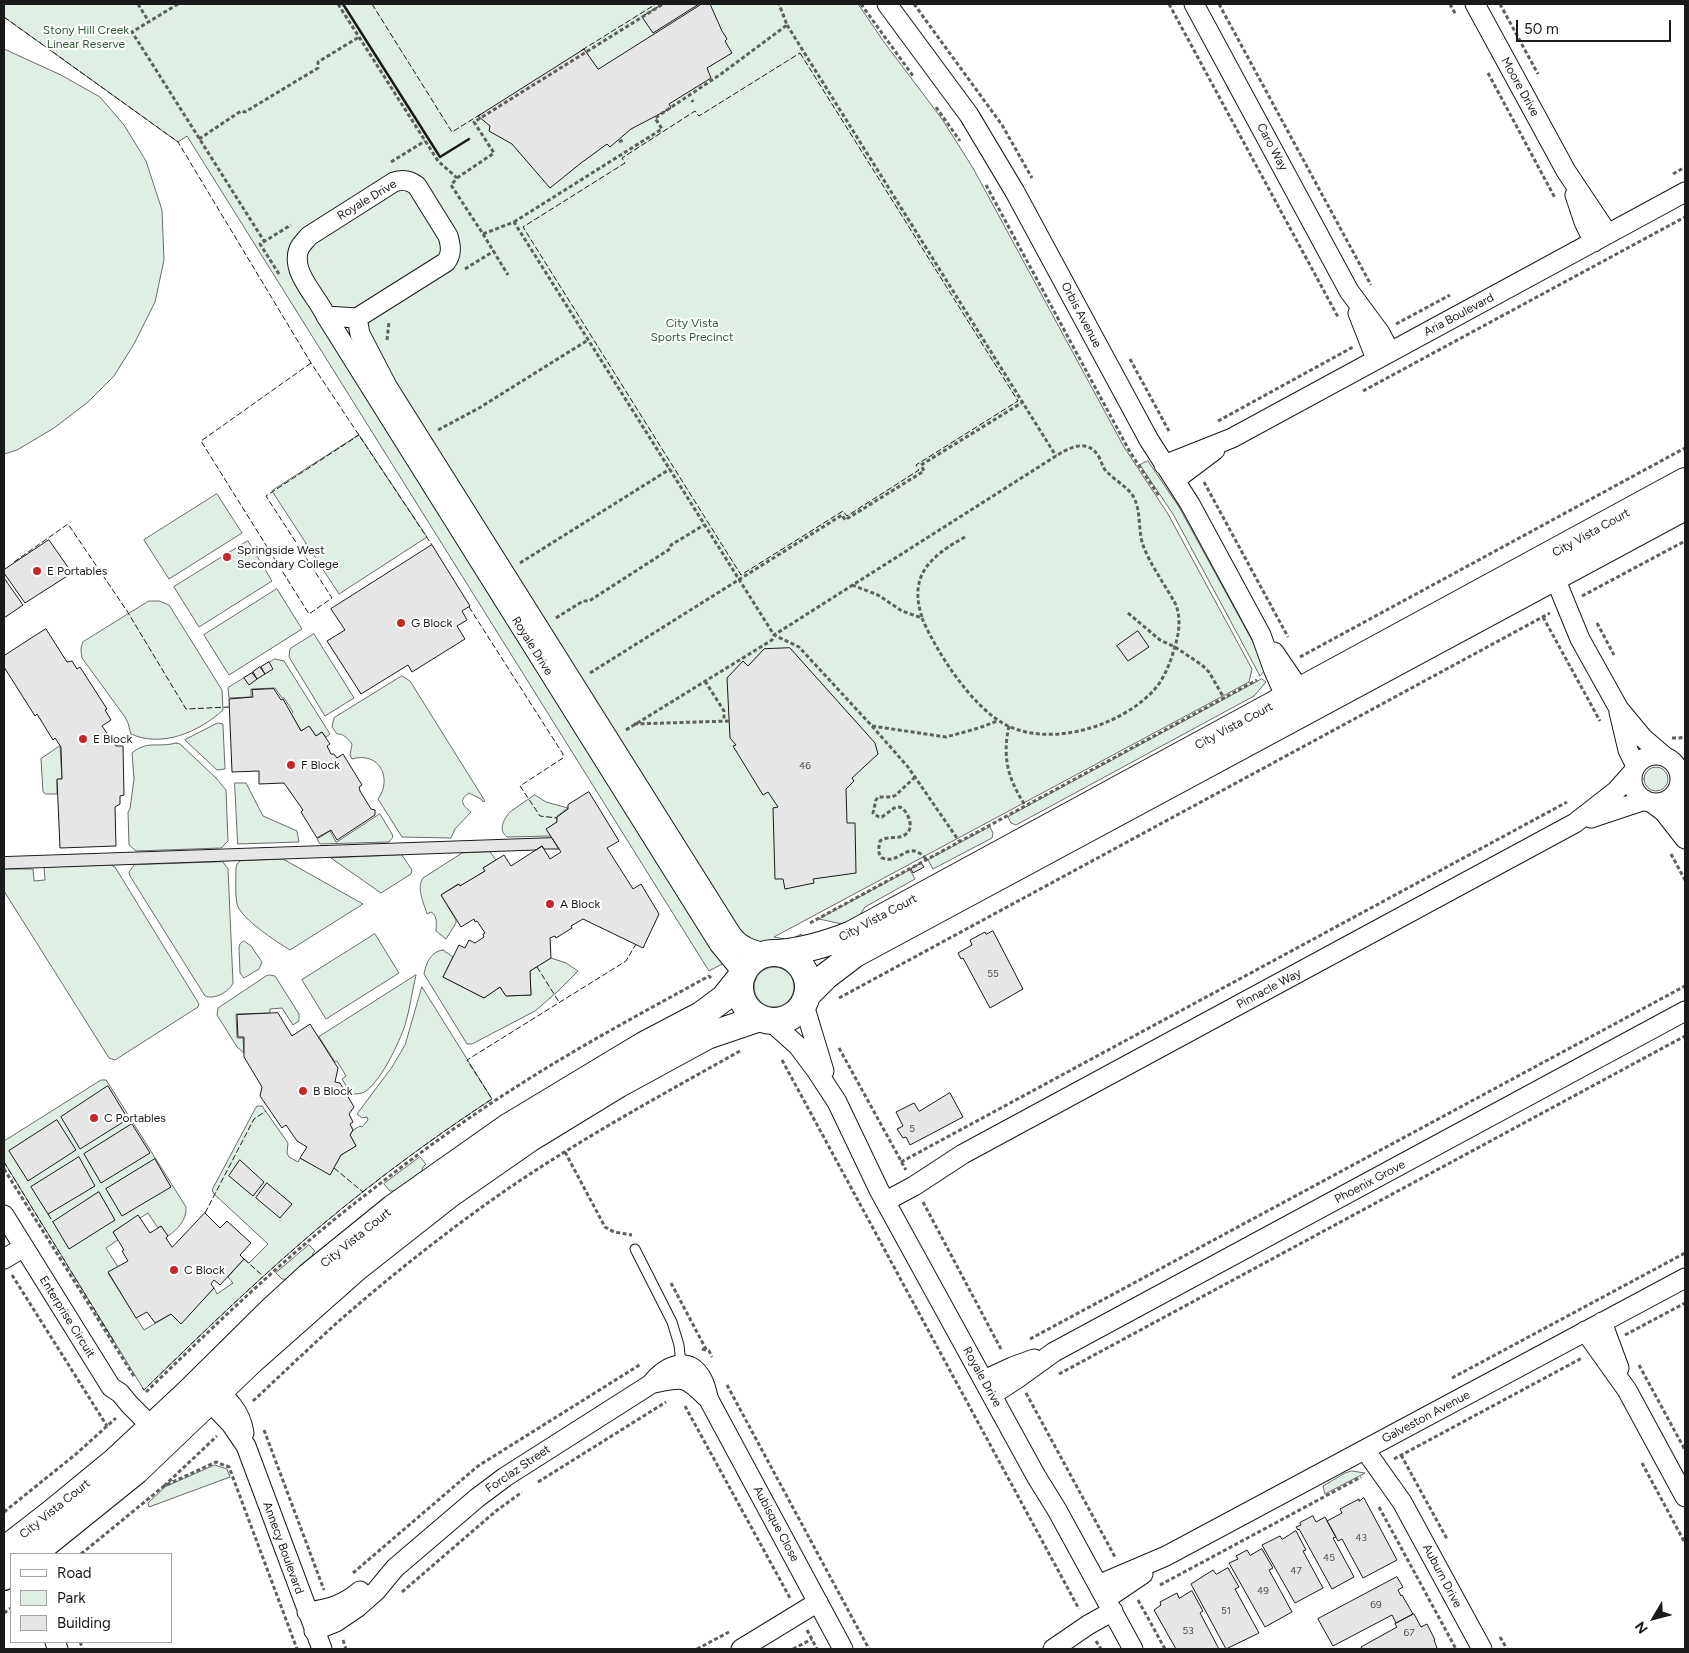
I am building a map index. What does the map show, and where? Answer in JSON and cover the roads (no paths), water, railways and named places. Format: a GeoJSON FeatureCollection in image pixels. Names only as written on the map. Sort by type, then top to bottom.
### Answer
{"type":"FeatureCollection","features":[{"type":"Feature","properties":{"kind":"street","name":"Orbis Avenue"},"geometry":{"type":"LineString","coordinates":[[887,4],[969,115],[986,142],[1149,440],[1190,504],[1261,635],[1274,671],[1293,694]]}},
{"type":"Feature","properties":{"kind":"street","name":"Caro Way"},"geometry":{"type":"LineString","coordinates":[[1194,4],[1349,291],[1363,339],[1383,356]]}},
{"type":"Feature","properties":{"kind":"street","name":"Moore Drive"},"geometry":{"type":"LineString","coordinates":[[1475,4],[1566,171],[1584,222],[1601,238]]}},
{"type":"Feature","properties":{"kind":"street","name":"Royale Drive"},"geometry":{"type":"LineString","coordinates":[[743,974],[719,944],[326,316],[299,269],[297,258],[300,248],[309,236],[394,182],[402,179],[417,186],[448,236],[451,244],[449,258],[446,262],[357,318],[360,334],[373,360],[429,436],[609,741],[732,935],[737,942],[749,949],[772,954]]}},
{"type":"Feature","properties":{"kind":"street","name":"Aria Boulevard"},"geometry":{"type":"LineString","coordinates":[[1164,464],[1192,459],[1685,192]]}},
{"type":"Feature","properties":{"kind":"street"},"geometry":{"type":"LineString","coordinates":[[326,316],[357,318]]}},
{"type":"Feature","properties":{"kind":"street","name":"Aria Boulevard"},"geometry":{"type":"LineString","coordinates":[[1175,480],[1192,459]]}},
{"type":"Feature","properties":{"kind":"street","name":"City Vista Court"},"geometry":{"type":"LineString","coordinates":[[806,999],[826,976],[855,954],[1545,575],[1685,481]]}},
{"type":"Feature","properties":{"kind":"street","name":"City Vista Court"},"geometry":{"type":"LineString","coordinates":[[772,954],[812,948],[831,943],[852,934],[1293,694],[1685,507]]}},
{"type":"Feature","properties":{"kind":"street"},"geometry":{"type":"LineString","coordinates":[[1545,575],[1556,610],[1580,639],[1619,709],[1643,738],[1673,756],[1680,776],[1679,788],[1685,819]]}},
{"type":"Feature","properties":{"kind":"street","name":"Orbis Avenue"},"geometry":{"type":"LineString","coordinates":[[1261,635],[1294,658],[1293,694]]}},
{"type":"Feature","properties":{"kind":"street"},"geometry":{"type":"LineString","coordinates":[[1619,709],[1634,769]]}},
{"type":"Feature","properties":{"kind":"street"},"geometry":{"type":"LineString","coordinates":[[1673,756],[1656,755],[1641,759],[1634,769],[1632,781],[1638,796],[1664,812],[1685,839]]}},
{"type":"Feature","properties":{"kind":"street","name":"Pinnacle Way"},"geometry":{"type":"LineString","coordinates":[[883,1196],[908,1175],[963,1154],[1576,823],[1616,791],[1634,769]]}},
{"type":"Feature","properties":{"kind":"street"},"geometry":{"type":"LineString","coordinates":[[1648,802],[1667,800],[1679,788]]}},
{"type":"Feature","properties":{"kind":"street","name":"Pinnacle Way"},"geometry":{"type":"LineString","coordinates":[[1576,823],[1648,802]]}},
{"type":"Feature","properties":{"kind":"street"},"geometry":{"type":"LineString","coordinates":[[772,954],[788,956],[798,963],[805,972],[808,983],[806,999],[819,1058],[837,1102],[798,1046],[765,1020],[752,1013],[743,1000],[740,985],[743,974],[748,965],[756,958],[772,954]]}},
{"type":"Feature","properties":{"kind":"street","name":"City Vista Court"},"geometry":{"type":"LineString","coordinates":[[34,1553],[136,1471],[210,1392],[254,1327],[294,1289],[393,1208],[524,1117],[644,1045],[701,1015],[724,998],[743,974]]}},
{"type":"Feature","properties":{"kind":"street"},"geometry":{"type":"LineString","coordinates":[[765,1020],[780,1021],[790,1018],[798,1012],[806,999]]}},
{"type":"Feature","properties":{"kind":"street","name":"Phoenix Grove"},"geometry":{"type":"LineString","coordinates":[[988,1387],[1685,1011]]}},
{"type":"Feature","properties":{"kind":"street","name":"City Vista Court"},"geometry":{"type":"LineString","coordinates":[[13,1553],[74,1495],[147,1432],[210,1392],[251,1361],[398,1233],[491,1165],[529,1139],[619,1084],[692,1044],[716,1033],[765,1020]]}},
{"type":"Feature","properties":{"kind":"street","name":"Royale Drive"},"geometry":{"type":"LineString","coordinates":[[837,1102],[883,1196],[1133,1649]]}},
{"type":"Feature","properties":{"kind":"street","name":"Enterprise Circuit"},"geometry":{"type":"LineString","coordinates":[[4,1215],[15,1242],[111,1387],[120,1393],[147,1432]]}},
{"type":"Feature","properties":{"kind":"street"},"geometry":{"type":"LineString","coordinates":[[4,1259],[15,1242]]}},
{"type":"Feature","properties":{"kind":"street","name":"Galveston Avenue"},"geometry":{"type":"LineString","coordinates":[[1094,1637],[1109,1604],[1127,1578],[1685,1278]]}},
{"type":"Feature","properties":{"kind":"street"},"geometry":{"type":"LineString","coordinates":[[1602,1322],[1604,1347]]}},
{"type":"Feature","properties":{"kind":"street"},"geometry":{"type":"LineString","coordinates":[[1585,1331],[1604,1347],[1685,1497]]}},
{"type":"Feature","properties":{"kind":"street","name":"Forclaz Street"},"geometry":{"type":"LineString","coordinates":[[307,1612],[338,1606],[395,1568],[477,1498],[505,1477],[651,1384],[681,1371]]}},
{"type":"Feature","properties":{"kind":"street","name":"Aubisque Close"},"geometry":{"type":"LineString","coordinates":[[681,1371],[709,1400],[843,1649]]}},
{"type":"Feature","properties":{"kind":"street","name":"Enterprise Circuit"},"geometry":{"type":"LineString","coordinates":[[111,1387],[112,1398],[121,1413],[147,1432]]}},
{"type":"Feature","properties":{"kind":"street","name":"Annecy Boulevard"},"geometry":{"type":"LineString","coordinates":[[210,1392],[234,1407],[239,1416],[246,1446],[322,1649]]}},
{"type":"Feature","properties":{"kind":"street","name":"Auburn Drive"},"geometry":{"type":"LineString","coordinates":[[1372,1446],[1482,1649]]}},
{"type":"Feature","properties":{"kind":"street","name":"City Vista Court"},"geometry":{"type":"LineString","coordinates":[[4,1577],[9,1557]]}},
{"type":"Feature","properties":{"kind":"street","name":"Forclaz Street"},"geometry":{"type":"LineString","coordinates":[[314,1631],[336,1622],[358,1607],[376,1591],[395,1568]]}},
{"type":"Feature","properties":{"kind":"street"},"geometry":{"type":"LineString","coordinates":[[750,1649],[805,1626],[821,1608]]}},
{"type":"Feature","properties":{"kind":"street"},"geometry":{"type":"LineString","coordinates":[[741,1649],[805,1626]]}},
{"type":"Feature","properties":{"kind":"street"},"geometry":{"type":"LineString","coordinates":[[1053,1649],[1094,1637]]}},
{"type":"Feature","properties":{"kind":"street"},"geometry":{"type":"LineString","coordinates":[[1061,1649],[1094,1637]]}},
{"type":"Feature","properties":{"kind":"lane"},"geometry":{"type":"LineString","coordinates":[[635,1249],[672,1322],[679,1345],[681,1371]]}},
{"type":"Feature","properties":{"kind":"place","name":"Springside West Secondary College"},"geometry":{"type":"Point","coordinates":[227,557]}},
{"type":"Feature","properties":{"kind":"place","name":"E Portables"},"geometry":{"type":"Point","coordinates":[37,571]}},
{"type":"Feature","properties":{"kind":"place","name":"G Block"},"geometry":{"type":"Point","coordinates":[401,623]}},
{"type":"Feature","properties":{"kind":"place","name":"E Block"},"geometry":{"type":"Point","coordinates":[83,739]}},
{"type":"Feature","properties":{"kind":"place","name":"F Block"},"geometry":{"type":"Point","coordinates":[291,765]}},
{"type":"Feature","properties":{"kind":"place","name":"A Block"},"geometry":{"type":"Point","coordinates":[550,904]}},
{"type":"Feature","properties":{"kind":"place","name":"B Block"},"geometry":{"type":"Point","coordinates":[303,1091]}},
{"type":"Feature","properties":{"kind":"place","name":"C Portables"},"geometry":{"type":"Point","coordinates":[94,1118]}},
{"type":"Feature","properties":{"kind":"place","name":"C Block"},"geometry":{"type":"Point","coordinates":[174,1270]}},
{"type":"Feature","properties":{"kind":"park label","name":"Stony Hill Creek Linear Reserve"},"geometry":{"type":"Point","coordinates":[86,37]}},
{"type":"Feature","properties":{"kind":"park label","name":"City Vista Sports Precinct"},"geometry":{"type":"Point","coordinates":[692,330]}}]}
